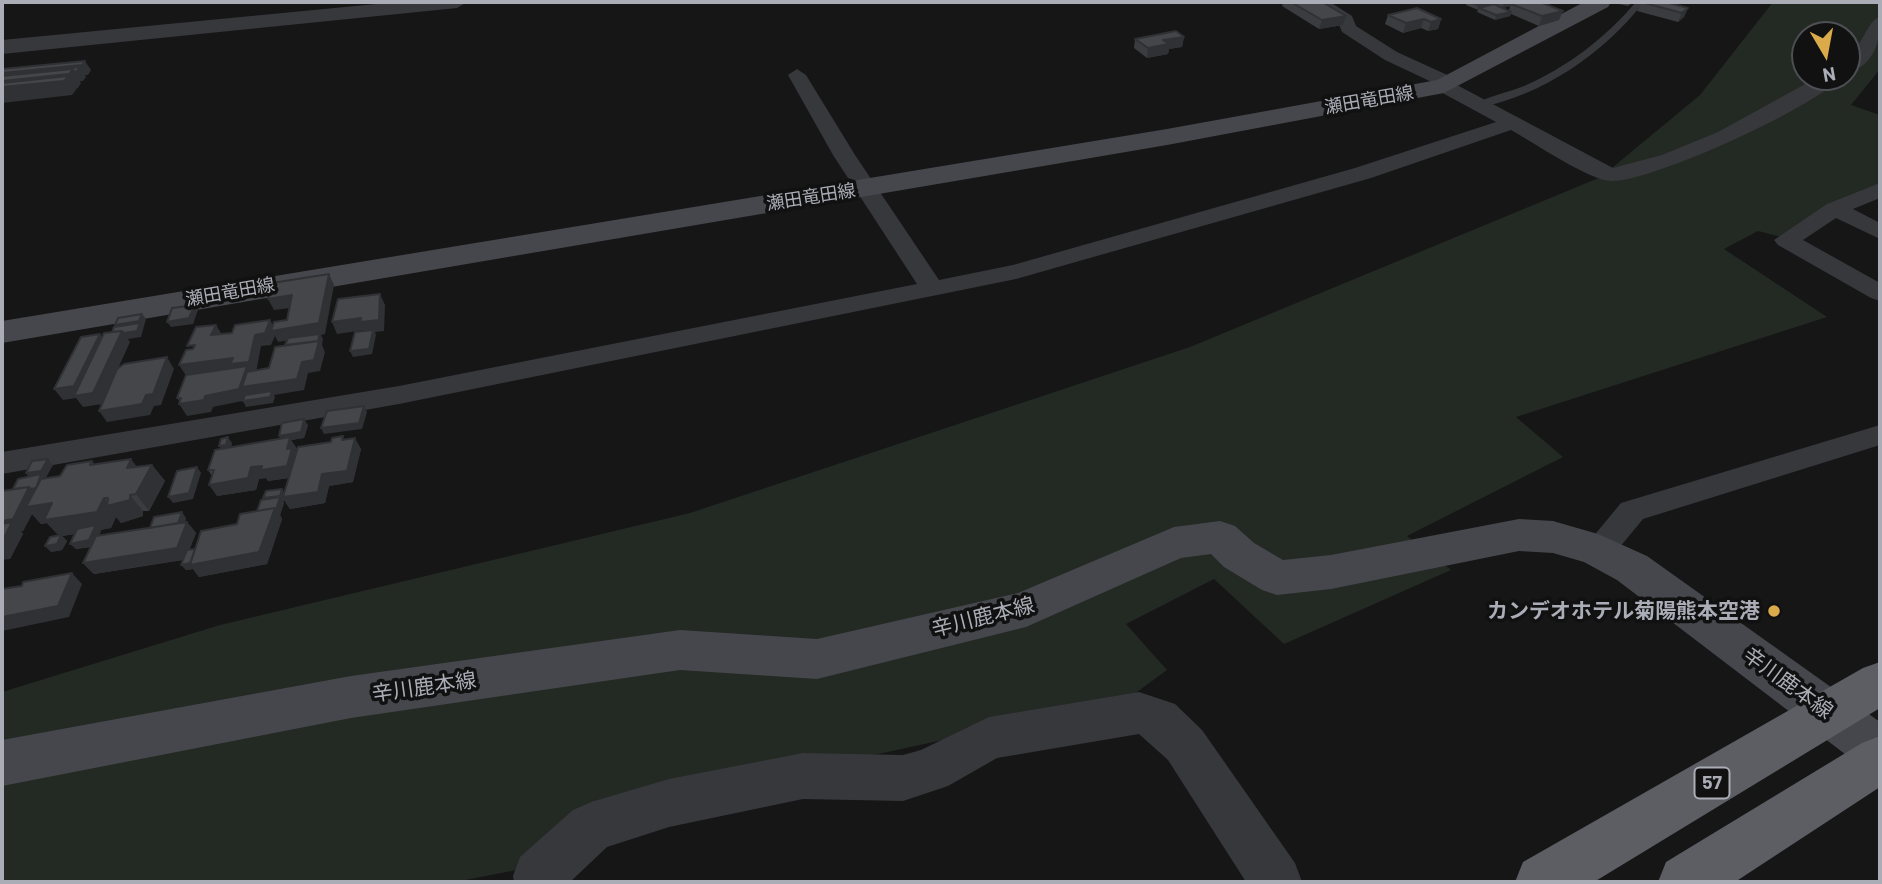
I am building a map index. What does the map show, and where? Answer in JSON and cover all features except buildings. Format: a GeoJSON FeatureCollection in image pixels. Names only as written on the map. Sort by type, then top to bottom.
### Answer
{"type":"FeatureCollection","features":[{"type":"Feature","properties":{"kind":"highway","name":"57"},"geometry":{"type":"LineString","coordinates":[[1543,882],[1880,682]]}},
{"type":"Feature","properties":{"kind":"highway"},"geometry":{"type":"LineString","coordinates":[[1686,882],[1880,758]]}},
{"type":"Feature","properties":{"kind":"main road","name":"瀬田竜田線"},"geometry":{"type":"LineString","coordinates":[[2,332],[865,188],[1446,85],[1600,2]]}},
{"type":"Feature","properties":{"kind":"main road","name":"辛川鹿本線"},"geometry":{"type":"LineString","coordinates":[[2,762],[351,697],[680,650],[817,659],[1026,609],[1174,543],[1220,537],[1239,555],[1277,578],[1331,572],[1519,535],[1553,537],[1598,550],[1632,568],[1880,751]]}},
{"type":"Feature","properties":{"kind":"street"},"geometry":{"type":"LineString","coordinates":[[2,47],[457,2]]}},
{"type":"Feature","properties":{"kind":"street"},"geometry":{"type":"LineString","coordinates":[[1319,2],[1346,20],[1348,28],[1391,56],[1596,170],[1612,175],[1717,140],[1765,118],[1808,91]]}},
{"type":"Feature","properties":{"kind":"street"},"geometry":{"type":"LineString","coordinates":[[1861,56],[1877,33]]}},
{"type":"Feature","properties":{"kind":"street"},"geometry":{"type":"LineString","coordinates":[[797,75],[865,188],[933,289]]}},
{"type":"Feature","properties":{"kind":"street"},"geometry":{"type":"LineString","coordinates":[[2,463],[399,395],[1016,272],[1363,173],[1511,123]]}},
{"type":"Feature","properties":{"kind":"street"},"geometry":{"type":"LineString","coordinates":[[1880,190],[1835,209],[1786,240],[1880,293]]}},
{"type":"Feature","properties":{"kind":"street"},"geometry":{"type":"LineString","coordinates":[[1835,209],[1880,232]]}},
{"type":"Feature","properties":{"kind":"street"},"geometry":{"type":"LineString","coordinates":[[1598,550],[1632,511],[1880,435]]}},
{"type":"Feature","properties":{"kind":"street"},"geometry":{"type":"LineString","coordinates":[[530,880],[591,827],[668,803],[803,776],[903,778],[931,770],[989,738],[1139,713],[1158,719],[1185,745],[1276,882]]}},
{"type":"Feature","properties":{"kind":"lane"},"geometry":{"type":"LineString","coordinates":[[1478,104],[1493,102],[1567,69],[1597,49],[1640,2]]}},
{"type":"Feature","properties":{"kind":"shaded area"},"geometry":{"type":"Polygon","coordinates":[[[1773,2],[1880,2],[1880,69],[1851,105],[1880,115],[1880,185],[1830,206],[1781,237],[1758,231],[1724,249],[1827,317],[1516,417],[1563,457],[1407,536],[1451,570],[1284,644],[1214,579],[1126,624],[1167,670],[1126,700],[883,753],[581,810],[537,866],[455,882],[2,882],[2,692],[220,625],[690,513],[1190,347],[1601,177],[1700,95],[1773,2]]]}},
{"type":"Feature","properties":{"kind":"place","name":"カンデオホテル菊陽熊本空港"},"geometry":{"type":"Point","coordinates":[1774,611]}}]}
